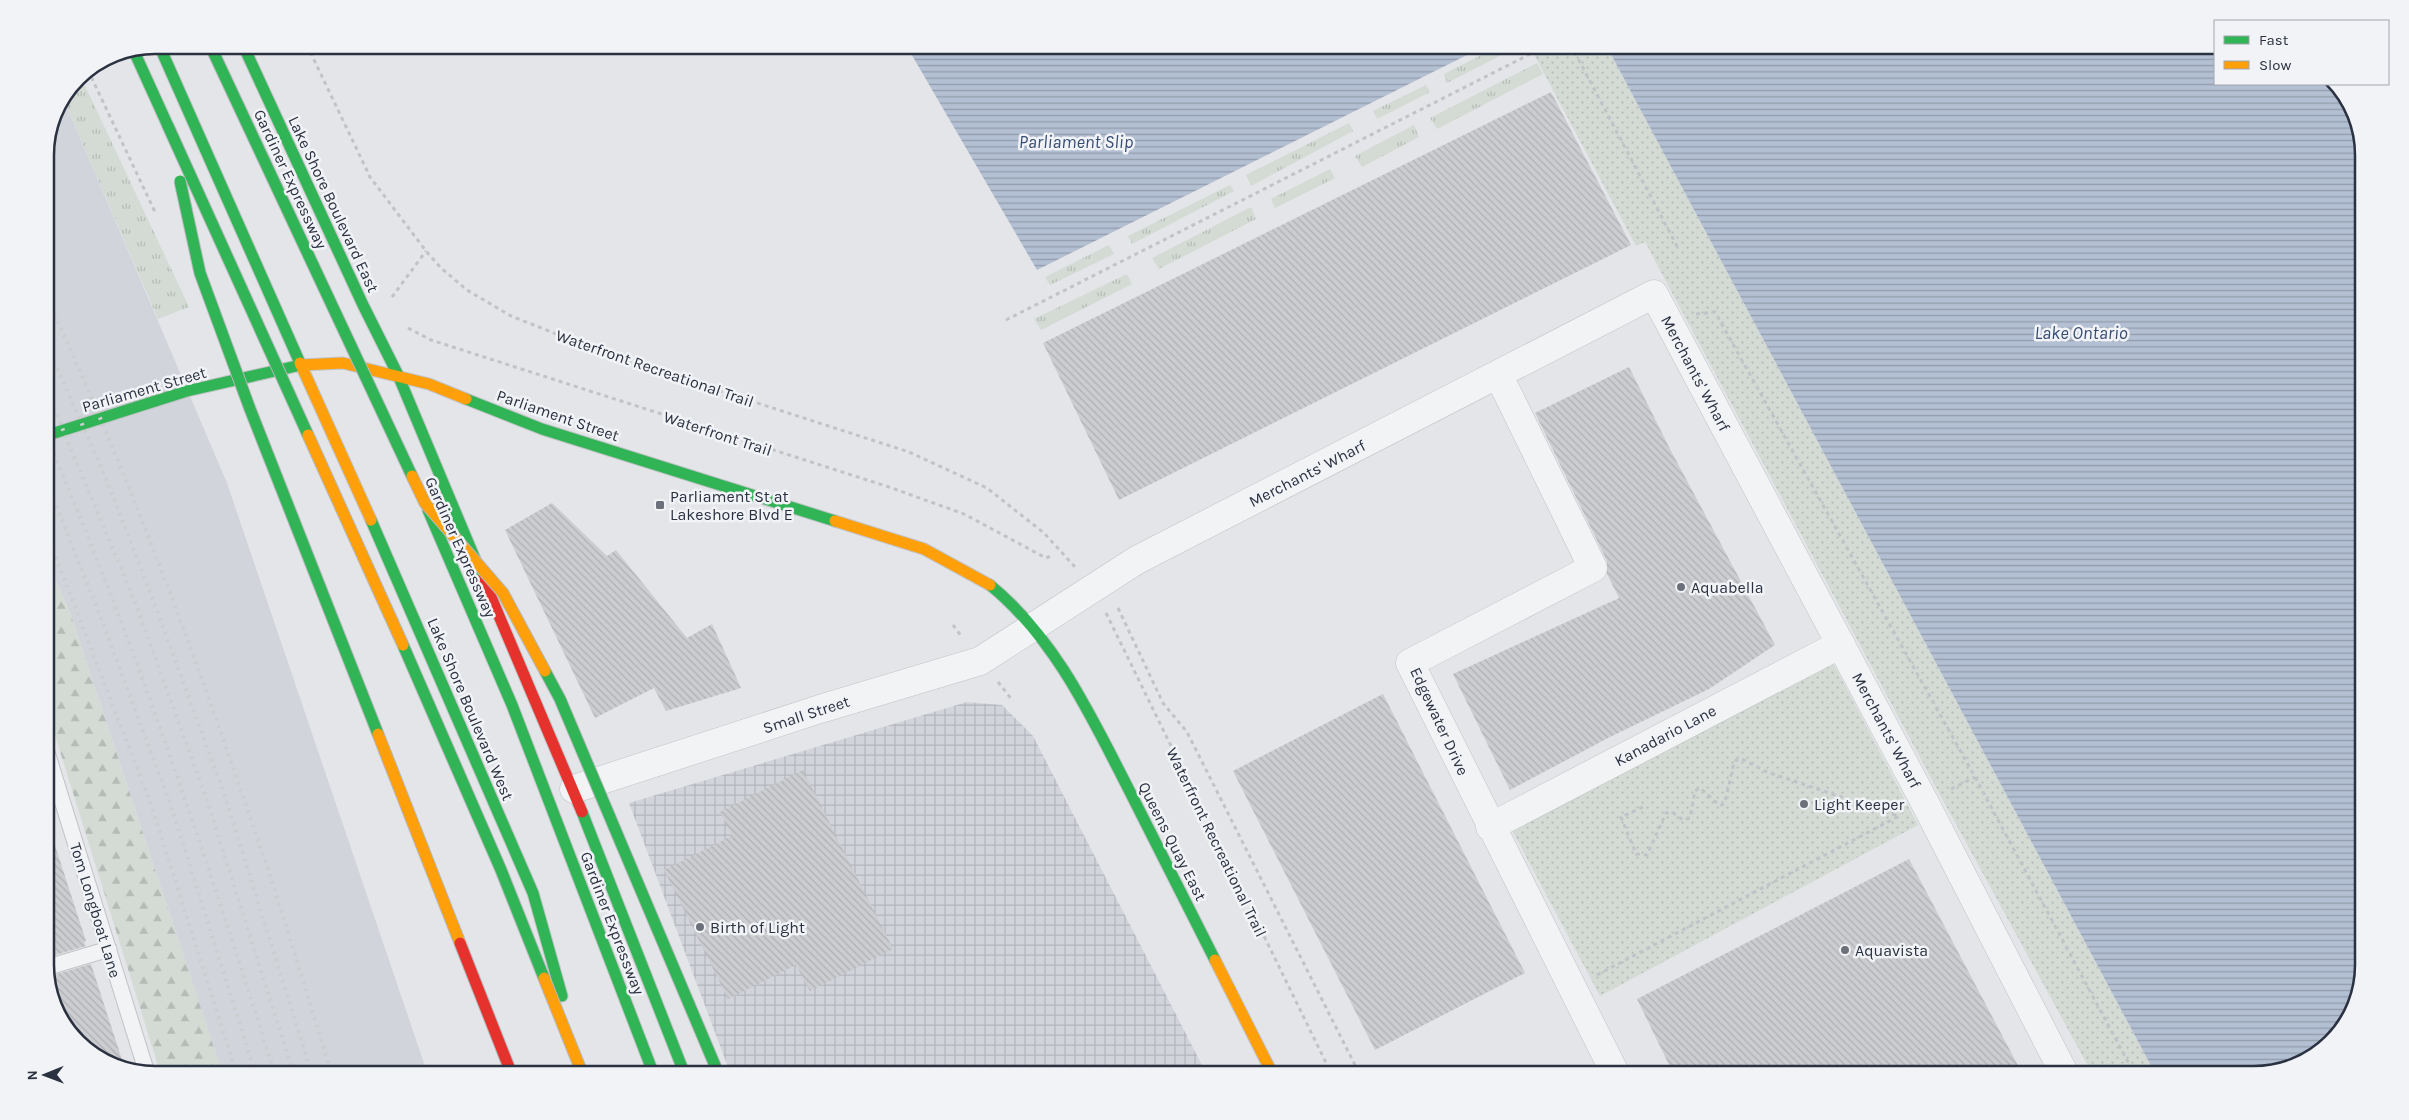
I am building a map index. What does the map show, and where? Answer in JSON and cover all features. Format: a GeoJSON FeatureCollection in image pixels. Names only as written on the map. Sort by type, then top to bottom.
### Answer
{"type":"FeatureCollection","features":[{"type":"Feature","properties":{"kind":"main road"},"geometry":{"type":"LineString","coordinates":[[163,54],[301,366]]}},
{"type":"Feature","properties":{"kind":"main road","name":"Gardiner Expressway"},"geometry":{"type":"LineString","coordinates":[[214,54],[425,503],[512,705],[651,1066]]}},
{"type":"Feature","properties":{"kind":"main road","name":"Lake Shore Boulevard East"},"geometry":{"type":"LineString","coordinates":[[247,54],[363,305],[398,375]]}},
{"type":"Feature","properties":{"kind":"main road"},"geometry":{"type":"LineString","coordinates":[[136,56],[414,668],[501,870],[580,1066]]}},
{"type":"Feature","properties":{"kind":"main road"},"geometry":{"type":"LineString","coordinates":[[168,126],[204,282],[250,409],[508,1066]]}},
{"type":"Feature","properties":{"kind":"main road","name":"Parliament Street"},"geometry":{"type":"LineString","coordinates":[[54,433],[187,391],[301,366],[343,363],[429,384],[542,429],[924,549],[984,580],[1006,598],[1035,628]]}},
{"type":"Feature","properties":{"kind":"main road","name":"Lake Shore Boulevard West"},"geometry":{"type":"LineString","coordinates":[[301,366],[399,582],[533,893],[581,1066]]}},
{"type":"Feature","properties":{"kind":"main road"},"geometry":{"type":"LineString","coordinates":[[398,375],[572,790],[681,1066]]}},
{"type":"Feature","properties":{"kind":"main road"},"geometry":{"type":"LineString","coordinates":[[425,503],[503,593],[560,699],[715,1066]]}},
{"type":"Feature","properties":{"kind":"main road","name":"Queens Quay East"},"geometry":{"type":"LineString","coordinates":[[1035,628],[1061,665],[1094,721],[1268,1066]]}},
{"type":"Feature","properties":{"kind":"street","name":"Merchants' Wharf"},"geometry":{"type":"LineString","coordinates":[[1035,628],[1137,560],[1654,294],[1841,644],[2060,1066]]}},
{"type":"Feature","properties":{"kind":"street","name":"Edgewater Drive"},"geometry":{"type":"LineString","coordinates":[[1498,374],[1593,568],[1410,663],[1490,827],[1611,1066]]}},
{"type":"Feature","properties":{"kind":"street","name":"Small Street"},"geometry":{"type":"LineString","coordinates":[[572,790],[820,709],[980,661],[1035,628]]}},
{"type":"Feature","properties":{"kind":"street","name":"Kanadario Lane"},"geometry":{"type":"LineString","coordinates":[[1490,827],[1841,644]]}},
{"type":"Feature","properties":{"kind":"lane","name":"Tom Longboat Lane"},"geometry":{"type":"LineString","coordinates":[[54,775],[145,1065]]}},
{"type":"Feature","properties":{"kind":"lane"},"geometry":{"type":"LineString","coordinates":[[54,965],[109,949]]}},
{"type":"Feature","properties":{"kind":"path","name":"Waterfront Recreational Trail"},"geometry":{"type":"LineString","coordinates":[[311,54],[370,177],[426,251],[441,268],[467,290],[511,316],[612,356],[909,452],[987,488],[1044,533],[1074,565]]}},
{"type":"Feature","properties":{"kind":"path"},"geometry":{"type":"LineString","coordinates":[[1006,320],[1530,54]]}},
{"type":"Feature","properties":{"kind":"path"},"geometry":{"type":"LineString","coordinates":[[1576,54],[1679,250]]}},
{"type":"Feature","properties":{"kind":"path"},"geometry":{"type":"LineString","coordinates":[[91,77],[155,213]]}},
{"type":"Feature","properties":{"kind":"path"},"geometry":{"type":"LineString","coordinates":[[387,304],[426,251]]}},
{"type":"Feature","properties":{"kind":"path"},"geometry":{"type":"LineString","coordinates":[[1666,316],[1715,312],[1975,777],[2130,1066]]}},
{"type":"Feature","properties":{"kind":"path","name":"Waterfront Trail"},"geometry":{"type":"LineString","coordinates":[[404,326],[431,340],[889,487],[964,514],[1046,558],[1053,555]]}},
{"type":"Feature","properties":{"kind":"path"},"geometry":{"type":"LineString","coordinates":[[1116,602],[1163,703],[1188,732],[1355,1066]]}},
{"type":"Feature","properties":{"kind":"path","name":"Waterfront Recreational Trail"},"geometry":{"type":"LineString","coordinates":[[1104,609],[1328,1066]]}},
{"type":"Feature","properties":{"kind":"path"},"geometry":{"type":"LineString","coordinates":[[1643,806],[1621,817],[1636,854],[1642,856],[1647,855],[1666,813],[1672,812],[1682,820],[1690,818],[1695,791],[1700,788],[1718,804],[1722,805],[1725,802],[1734,763],[1736,760],[1742,759],[1767,772],[1899,816]]}},
{"type":"Feature","properties":{"kind":"path"},"geometry":{"type":"LineString","coordinates":[[1949,790],[1975,777]]}},
{"type":"Feature","properties":{"kind":"path"},"geometry":{"type":"LineString","coordinates":[[1572,988],[1907,812]]}},
{"type":"Feature","properties":{"kind":"shaded area"},"geometry":{"type":"Polygon","coordinates":[[[66,106],[227,483],[425,1066],[220,1066],[71,615],[54,577],[54,148],[57,129],[66,106]]]}},
{"type":"Feature","properties":{"kind":"shaded area"},"geometry":{"type":"Polygon","coordinates":[[[967,702],[1002,705],[1033,736],[1202,1066],[728,1066],[629,803],[967,702]]]}},
{"type":"Feature","properties":{"kind":"green space"},"geometry":{"type":"Polygon","coordinates":[[[1483,54],[1503,54],[1447,83],[1444,74],[1483,54]]]}},
{"type":"Feature","properties":{"kind":"green space"},"geometry":{"type":"Polygon","coordinates":[[[1534,54],[1611,54],[2151,1066],[2088,1066],[1940,795],[1645,242],[1636,246],[1534,54]]]}},
{"type":"Feature","properties":{"kind":"green space"},"geometry":{"type":"Polygon","coordinates":[[[1537,63],[1543,74],[1437,129],[1430,118],[1537,63]]]}},
{"type":"Feature","properties":{"kind":"green space"},"geometry":{"type":"Polygon","coordinates":[[[84,83],[189,307],[158,319],[66,106],[84,83]]]}},
{"type":"Feature","properties":{"kind":"green space"},"geometry":{"type":"Polygon","coordinates":[[[1426,85],[1430,92],[1377,119],[1373,111],[1426,85]]]}},
{"type":"Feature","properties":{"kind":"green space"},"geometry":{"type":"Polygon","coordinates":[[[1349,123],[1353,131],[1251,186],[1246,175],[1349,123]]]}},
{"type":"Feature","properties":{"kind":"green space"},"geometry":{"type":"Polygon","coordinates":[[[1414,125],[1419,137],[1362,167],[1355,156],[1414,125]]]}},
{"type":"Feature","properties":{"kind":"green space"},"geometry":{"type":"Polygon","coordinates":[[[1330,169],[1335,178],[1275,208],[1271,199],[1330,169]]]}},
{"type":"Feature","properties":{"kind":"green space"},"geometry":{"type":"Polygon","coordinates":[[[1230,185],[1234,191],[1132,244],[1128,236],[1230,185]]]}},
{"type":"Feature","properties":{"kind":"green space"},"geometry":{"type":"Polygon","coordinates":[[[1251,207],[1256,219],[1159,269],[1152,258],[1251,207]]]}},
{"type":"Feature","properties":{"kind":"green space"},"geometry":{"type":"Polygon","coordinates":[[[1109,245],[1114,254],[1050,285],[1045,277],[1109,245]]]}},
{"type":"Feature","properties":{"kind":"green space"},"geometry":{"type":"Polygon","coordinates":[[[1127,274],[1132,284],[1041,330],[1034,319],[1127,274]]]}},
{"type":"Feature","properties":{"kind":"green space"},"geometry":{"type":"Polygon","coordinates":[[[54,577],[71,615],[220,1066],[158,1066],[54,732],[54,577]]]}},
{"type":"Feature","properties":{"kind":"green space"},"geometry":{"type":"Polygon","coordinates":[[[1830,657],[1918,825],[1600,996],[1512,830],[1830,657]]]}},
{"type":"Feature","properties":{"kind":"water","name":"Parliament Slip"},"geometry":{"type":"Polygon","coordinates":[[[911,54],[1469,54],[1037,270],[911,54]]]}},
{"type":"Feature","properties":{"kind":"water","name":"Lake Ontario"},"geometry":{"type":"Polygon","coordinates":[[[1611,54],[2214,54],[2214,85],[2327,85],[2345,110],[2350,122],[2355,148],[2355,965],[2352,991],[2345,1010],[2330,1032],[2310,1049],[2287,1061],[2254,1066],[2151,1066],[1611,54]]]}},
{"type":"Feature","properties":{"kind":"building"},"geometry":{"type":"Polygon","coordinates":[[[1551,92],[1631,245],[1119,500],[1043,343],[1551,92]]]}},
{"type":"Feature","properties":{"kind":"building","name":"Aquabella"},"geometry":{"type":"Polygon","coordinates":[[[1629,367],[1671,451],[1775,645],[1709,689],[1610,737],[1510,790],[1453,674],[1619,598],[1607,574],[1607,561],[1535,413],[1629,367]]]}},
{"type":"Feature","properties":{"kind":"building"},"geometry":{"type":"Polygon","coordinates":[[[552,503],[607,556],[616,550],[687,638],[712,624],[741,688],[666,711],[654,688],[595,718],[505,530],[552,503]]]}},
{"type":"Feature","properties":{"kind":"building"},"geometry":{"type":"Polygon","coordinates":[[[1383,694],[1525,973],[1375,1050],[1233,771],[1383,694]]]}},
{"type":"Feature","properties":{"kind":"building"},"geometry":{"type":"Polygon","coordinates":[[[803,770],[893,949],[810,991],[796,965],[728,999],[664,870],[732,836],[720,812],[803,770]]]}},
{"type":"Feature","properties":{"kind":"building"},"geometry":{"type":"Polygon","coordinates":[[[54,842],[86,941],[84,942],[86,946],[54,955],[54,842]]]}},
{"type":"Feature","properties":{"kind":"building","name":"Aquavista"},"geometry":{"type":"Polygon","coordinates":[[[1909,859],[2018,1066],[1670,1066],[1637,999],[1909,859]]]}},
{"type":"Feature","properties":{"kind":"building"},"geometry":{"type":"Polygon","coordinates":[[[91,964],[122,1061],[104,1053],[79,1032],[64,1010],[59,998],[54,975],[91,964]]]}},
{"type":"Feature","properties":{"kind":"railway"},"geometry":{"type":"LineString","coordinates":[[54,314],[134,501],[214,713],[290,937],[329,1066]]}},
{"type":"Feature","properties":{"kind":"railway"},"geometry":{"type":"LineString","coordinates":[[54,361],[103,471],[152,597],[225,796],[309,1066]]}},
{"type":"Feature","properties":{"kind":"railway"},"geometry":{"type":"LineString","coordinates":[[54,408],[135,602],[207,800],[291,1066]]}},
{"type":"Feature","properties":{"kind":"railway"},"geometry":{"type":"LineString","coordinates":[[54,455],[109,591],[168,751],[272,1066]]}},
{"type":"Feature","properties":{"kind":"railway"},"geometry":{"type":"LineString","coordinates":[[54,500],[99,613],[170,803],[253,1066]]}},
{"type":"Feature","properties":{"kind":"railway"},"geometry":{"type":"LineString","coordinates":[[54,552],[152,807],[234,1066]]}},
{"type":"Feature","properties":{"kind":"traffic: fast"},"geometry":{"type":"LineString","coordinates":[[163,54],[300,363]]}},
{"type":"Feature","properties":{"kind":"traffic: fast"},"geometry":{"type":"LineString","coordinates":[[214,54],[412,476]]}},
{"type":"Feature","properties":{"kind":"traffic: fast"},"geometry":{"type":"LineString","coordinates":[[247,54],[363,305],[398,375],[483,578]]}},
{"type":"Feature","properties":{"kind":"traffic: fast"},"geometry":{"type":"LineString","coordinates":[[136,56],[168,126]]}},
{"type":"Feature","properties":{"kind":"traffic: fast"},"geometry":{"type":"LineString","coordinates":[[168,126],[308,435]]}},
{"type":"Feature","properties":{"kind":"traffic: fast"},"geometry":{"type":"LineString","coordinates":[[180,181],[200,273],[250,409],[378,734]]}},
{"type":"Feature","properties":{"kind":"traffic: fast"},"geometry":{"type":"LineString","coordinates":[[54,433],[187,391],[301,365]]}},
{"type":"Feature","properties":{"kind":"traffic: fast"},"geometry":{"type":"LineString","coordinates":[[466,399],[542,429],[835,521]]}},
{"type":"Feature","properties":{"kind":"traffic: fast"},"geometry":{"type":"LineString","coordinates":[[428,510],[512,705],[651,1066]]}},
{"type":"Feature","properties":{"kind":"traffic: fast"},"geometry":{"type":"LineString","coordinates":[[371,520],[533,893],[562,996]]}},
{"type":"Feature","properties":{"kind":"traffic: fast"},"geometry":{"type":"LineString","coordinates":[[990,585],[1034,629],[1070,680],[1100,734],[1215,960]]}},
{"type":"Feature","properties":{"kind":"traffic: fast"},"geometry":{"type":"LineString","coordinates":[[403,645],[501,870],[544,978]]}},
{"type":"Feature","properties":{"kind":"traffic: fast"},"geometry":{"type":"LineString","coordinates":[[545,671],[560,699],[715,1066]]}},
{"type":"Feature","properties":{"kind":"traffic: fast"},"geometry":{"type":"LineString","coordinates":[[582,812],[681,1066]]}},
{"type":"Feature","properties":{"kind":"traffic: slow"},"geometry":{"type":"LineString","coordinates":[[300,363],[301,365],[343,363],[429,384],[466,399]]}},
{"type":"Feature","properties":{"kind":"traffic: slow"},"geometry":{"type":"LineString","coordinates":[[301,365],[371,520]]}},
{"type":"Feature","properties":{"kind":"traffic: slow"},"geometry":{"type":"LineString","coordinates":[[308,435],[403,645]]}},
{"type":"Feature","properties":{"kind":"traffic: slow"},"geometry":{"type":"LineString","coordinates":[[412,476],[425,503],[503,593],[545,671]]}},
{"type":"Feature","properties":{"kind":"traffic: slow"},"geometry":{"type":"LineString","coordinates":[[835,521],[924,549],[990,585]]}},
{"type":"Feature","properties":{"kind":"traffic: slow"},"geometry":{"type":"LineString","coordinates":[[378,734],[460,943]]}},
{"type":"Feature","properties":{"kind":"traffic: slow"},"geometry":{"type":"LineString","coordinates":[[1215,960],[1268,1066]]}},
{"type":"Feature","properties":{"kind":"traffic: slow"},"geometry":{"type":"LineString","coordinates":[[544,978],[579,1066]]}},
{"type":"Feature","properties":{"kind":"traffic: jam"},"geometry":{"type":"LineString","coordinates":[[483,578],[582,812]]}},
{"type":"Feature","properties":{"kind":"traffic: jam"},"geometry":{"type":"LineString","coordinates":[[460,943],[508,1066]]}},
{"type":"Feature","properties":{"kind":"place","name":"Parliament St at Lakeshore Blvd E"},"geometry":{"type":"Point","coordinates":[660,505]}},
{"type":"Feature","properties":{"kind":"place","name":"Aquabella"},"geometry":{"type":"Point","coordinates":[1681,587]}},
{"type":"Feature","properties":{"kind":"place","name":"Light Keeper"},"geometry":{"type":"Point","coordinates":[1804,804]}},
{"type":"Feature","properties":{"kind":"place","name":"Birth of Light"},"geometry":{"type":"Point","coordinates":[700,927]}},
{"type":"Feature","properties":{"kind":"place","name":"Aquavista"},"geometry":{"type":"Point","coordinates":[1845,950]}}]}
